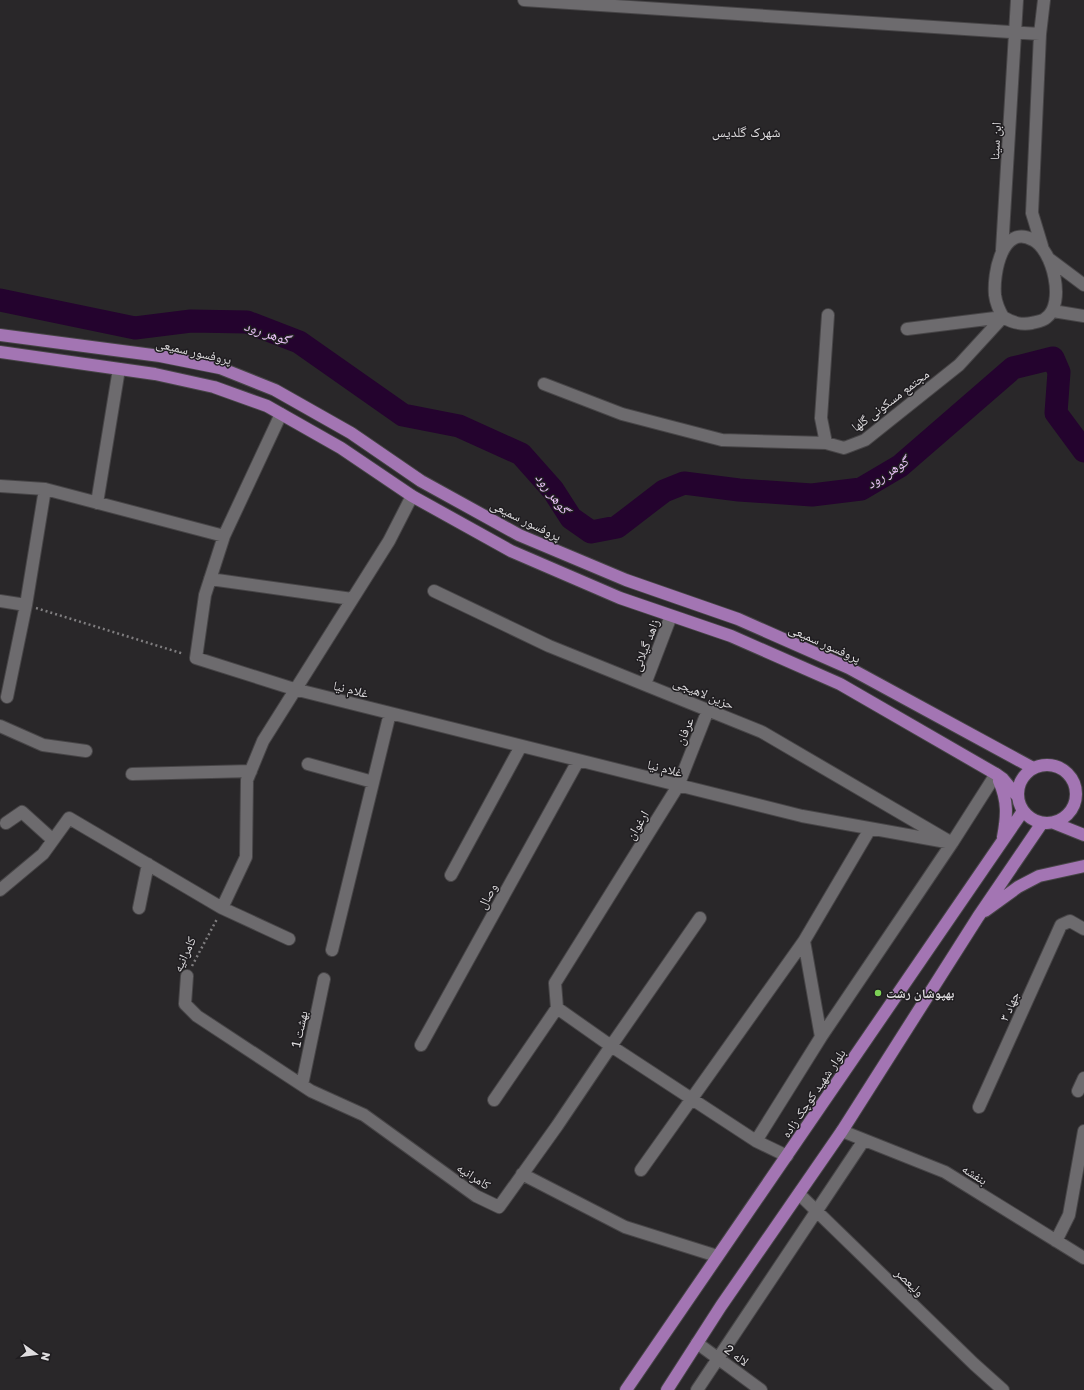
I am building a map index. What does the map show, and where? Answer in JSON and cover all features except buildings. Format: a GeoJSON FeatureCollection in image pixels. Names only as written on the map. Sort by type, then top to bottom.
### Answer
{"type":"FeatureCollection","features":[{"type":"Feature","properties":{"kind":"main road","name":"پروفسور سمیعی"},"geometry":{"type":"LineString","coordinates":[[0,335],[160,356],[220,368],[275,390],[351,433],[421,481],[518,535],[626,580],[738,619],[849,668],[1033,768]]}},
{"type":"Feature","properties":{"kind":"main road"},"geometry":{"type":"LineString","coordinates":[[0,352],[119,369],[214,387],[267,406],[341,448],[412,496],[511,550],[620,598],[731,636],[840,684],[996,774],[1003,779],[1018,797],[1023,811],[1032,819],[1084,835]]}},
{"type":"Feature","properties":{"kind":"main road"},"geometry":{"type":"LineString","coordinates":[[667,1390],[696,1343],[842,1131],[978,917],[1048,823],[1064,819],[1072,811],[1076,801],[1079,780],[1066,770],[1055,765],[1044,764],[1033,768],[1021,780],[1018,797]]}},
{"type":"Feature","properties":{"kind":"main road"},"geometry":{"type":"LineString","coordinates":[[996,774],[1005,794],[1007,805],[1002,842]]}},
{"type":"Feature","properties":{"kind":"main road","name":"بلوار شهید کوچک زاده"},"geometry":{"type":"LineString","coordinates":[[626,1390],[1023,811]]}},
{"type":"Feature","properties":{"kind":"main road"},"geometry":{"type":"LineString","coordinates":[[978,917],[1018,887],[1039,876],[1084,866]]}},
{"type":"Feature","properties":{"kind":"street"},"geometry":{"type":"LineString","coordinates":[[524,0],[1015,34],[1040,34]]}},
{"type":"Feature","properties":{"kind":"street","name":"ابن سینا"},"geometry":{"type":"LineString","coordinates":[[1002,250],[1018,0]]}},
{"type":"Feature","properties":{"kind":"street"},"geometry":{"type":"LineString","coordinates":[[1042,246],[1032,240],[1020,237],[1010,240],[1002,250],[995,294],[997,305],[1003,317],[1014,324],[1027,324],[1046,319],[1052,311],[1056,301],[1056,290],[1048,258],[1042,246],[1032,213],[1040,34],[1044,0]]}},
{"type":"Feature","properties":{"kind":"street"},"geometry":{"type":"LineString","coordinates":[[1048,258],[1084,285]]}},
{"type":"Feature","properties":{"kind":"street"},"geometry":{"type":"LineString","coordinates":[[1052,311],[1084,316]]}},
{"type":"Feature","properties":{"kind":"street"},"geometry":{"type":"LineString","coordinates":[[826,444],[821,418],[828,315]]}},
{"type":"Feature","properties":{"kind":"street"},"geometry":{"type":"LineString","coordinates":[[907,330],[1003,317]]}},
{"type":"Feature","properties":{"kind":"street","name":"مجتمع مسکونی گلها"},"geometry":{"type":"LineString","coordinates":[[544,384],[622,414],[722,440],[826,444],[844,448],[865,440],[959,365],[1003,317]]}},
{"type":"Feature","properties":{"kind":"street"},"geometry":{"type":"LineString","coordinates":[[97,503],[119,369]]}},
{"type":"Feature","properties":{"kind":"street"},"geometry":{"type":"LineString","coordinates":[[196,658],[205,595],[224,536],[281,414]]}},
{"type":"Feature","properties":{"kind":"street"},"geometry":{"type":"LineString","coordinates":[[0,486],[45,489],[224,536]]}},
{"type":"Feature","properties":{"kind":"street"},"geometry":{"type":"LineString","coordinates":[[7,697],[26,605],[45,489]]}},
{"type":"Feature","properties":{"kind":"street"},"geometry":{"type":"LineString","coordinates":[[222,908],[246,857],[247,780],[263,741],[294,689],[389,541],[412,496]]}},
{"type":"Feature","properties":{"kind":"street"},"geometry":{"type":"LineString","coordinates":[[210,579],[352,599]]}},
{"type":"Feature","properties":{"kind":"street","name":"حزین لاهیجی"},"geometry":{"type":"LineString","coordinates":[[434,591],[549,646],[762,732],[952,843]]}},
{"type":"Feature","properties":{"kind":"street"},"geometry":{"type":"LineString","coordinates":[[0,601],[26,605]]}},
{"type":"Feature","properties":{"kind":"street","name":"زاهد گیلانی"},"geometry":{"type":"LineString","coordinates":[[644,684],[671,616]]}},
{"type":"Feature","properties":{"kind":"street","name":"غلام نیا"},"geometry":{"type":"LineString","coordinates":[[196,658],[294,689],[678,786],[802,816],[952,843]]}},
{"type":"Feature","properties":{"kind":"street","name":"عرفان"},"geometry":{"type":"LineString","coordinates":[[678,786],[708,710]]}},
{"type":"Feature","properties":{"kind":"street"},"geometry":{"type":"LineString","coordinates":[[332,950],[390,713]]}},
{"type":"Feature","properties":{"kind":"street"},"geometry":{"type":"LineString","coordinates":[[0,726],[43,745],[86,751]]}},
{"type":"Feature","properties":{"kind":"street"},"geometry":{"type":"LineString","coordinates":[[451,875],[521,746]]}},
{"type":"Feature","properties":{"kind":"street","name":"وصال"},"geometry":{"type":"LineString","coordinates":[[421,1045],[578,761]]}},
{"type":"Feature","properties":{"kind":"street"},"geometry":{"type":"LineString","coordinates":[[308,764],[373,782]]}},
{"type":"Feature","properties":{"kind":"street"},"geometry":{"type":"LineString","coordinates":[[132,774],[251,771]]}},
{"type":"Feature","properties":{"kind":"street"},"geometry":{"type":"LineString","coordinates":[[756,1141],[821,1037],[952,843],[996,774]]}},
{"type":"Feature","properties":{"kind":"street","name":"ارغوان"},"geometry":{"type":"LineString","coordinates":[[557,1008],[555,983],[621,880],[678,786]]}},
{"type":"Feature","properties":{"kind":"street"},"geometry":{"type":"LineString","coordinates":[[6,822],[22,812],[53,840]]}},
{"type":"Feature","properties":{"kind":"street"},"geometry":{"type":"LineString","coordinates":[[0,890],[43,854],[70,818],[222,908],[289,939]]}},
{"type":"Feature","properties":{"kind":"street"},"geometry":{"type":"LineString","coordinates":[[641,1170],[804,941],[870,829]]}},
{"type":"Feature","properties":{"kind":"street"},"geometry":{"type":"LineString","coordinates":[[139,908],[148,864]]}},
{"type":"Feature","properties":{"kind":"street","name":"کامرانیه"},"geometry":{"type":"LineString","coordinates":[[187,976],[185,1004],[197,1016],[310,1091],[364,1115],[476,1196],[499,1207],[700,918]]}},
{"type":"Feature","properties":{"kind":"street","name":"جهاد ۳"},"geometry":{"type":"LineString","coordinates":[[979,1107],[1061,925],[1070,921],[1084,929]]}},
{"type":"Feature","properties":{"kind":"street"},"geometry":{"type":"LineString","coordinates":[[804,941],[821,1037]]}},
{"type":"Feature","properties":{"kind":"street","name":"بهشت 1"},"geometry":{"type":"LineString","coordinates":[[302,1085],[324,979]]}},
{"type":"Feature","properties":{"kind":"street"},"geometry":{"type":"LineString","coordinates":[[494,1100],[557,1008],[611,1046],[756,1141],[787,1156]]}},
{"type":"Feature","properties":{"kind":"street"},"geometry":{"type":"LineString","coordinates":[[1078,1091],[1084,1078]]}},
{"type":"Feature","properties":{"kind":"street","name":"بنفشه"},"geometry":{"type":"LineString","coordinates":[[842,1131],[945,1172],[1084,1258]]}},
{"type":"Feature","properties":{"kind":"street"},"geometry":{"type":"LineString","coordinates":[[1056,1241],[1069,1215],[1084,1131]]}},
{"type":"Feature","properties":{"kind":"street"},"geometry":{"type":"LineString","coordinates":[[696,1390],[864,1140]]}},
{"type":"Feature","properties":{"kind":"street"},"geometry":{"type":"LineString","coordinates":[[522,1174],[625,1227],[717,1256]]}},
{"type":"Feature","properties":{"kind":"street","name":"ولیعصر"},"geometry":{"type":"LineString","coordinates":[[799,1194],[974,1364],[1003,1390]]}},
{"type":"Feature","properties":{"kind":"street","name":"لاله 2"},"geometry":{"type":"LineString","coordinates":[[696,1343],[761,1390]]}},
{"type":"Feature","properties":{"kind":"path"},"geometry":{"type":"LineString","coordinates":[[26,605],[196,658]]}},
{"type":"Feature","properties":{"kind":"path","name":"کامرانیه"},"geometry":{"type":"LineString","coordinates":[[187,976],[222,908]]}},
{"type":"Feature","properties":{"kind":"waterway","name":"گوهر رود"},"geometry":{"type":"LineString","coordinates":[[0,300],[135,328],[191,321],[247,322],[299,342],[403,415],[459,426],[521,454],[553,490],[571,518],[591,532],[617,527],[664,491],[684,483],[739,490],[812,495],[861,489],[900,466],[1013,368],[1053,358],[1059,372],[1056,413],[1084,451]]}},
{"type":"Feature","properties":{"kind":"place","name":"بهپوشان رشت"},"geometry":{"type":"Point","coordinates":[878,993]}},
{"type":"Feature","properties":{"kind":"district","name":"شهرک گلدیس"},"geometry":{"type":"Point","coordinates":[746,131]}}]}
